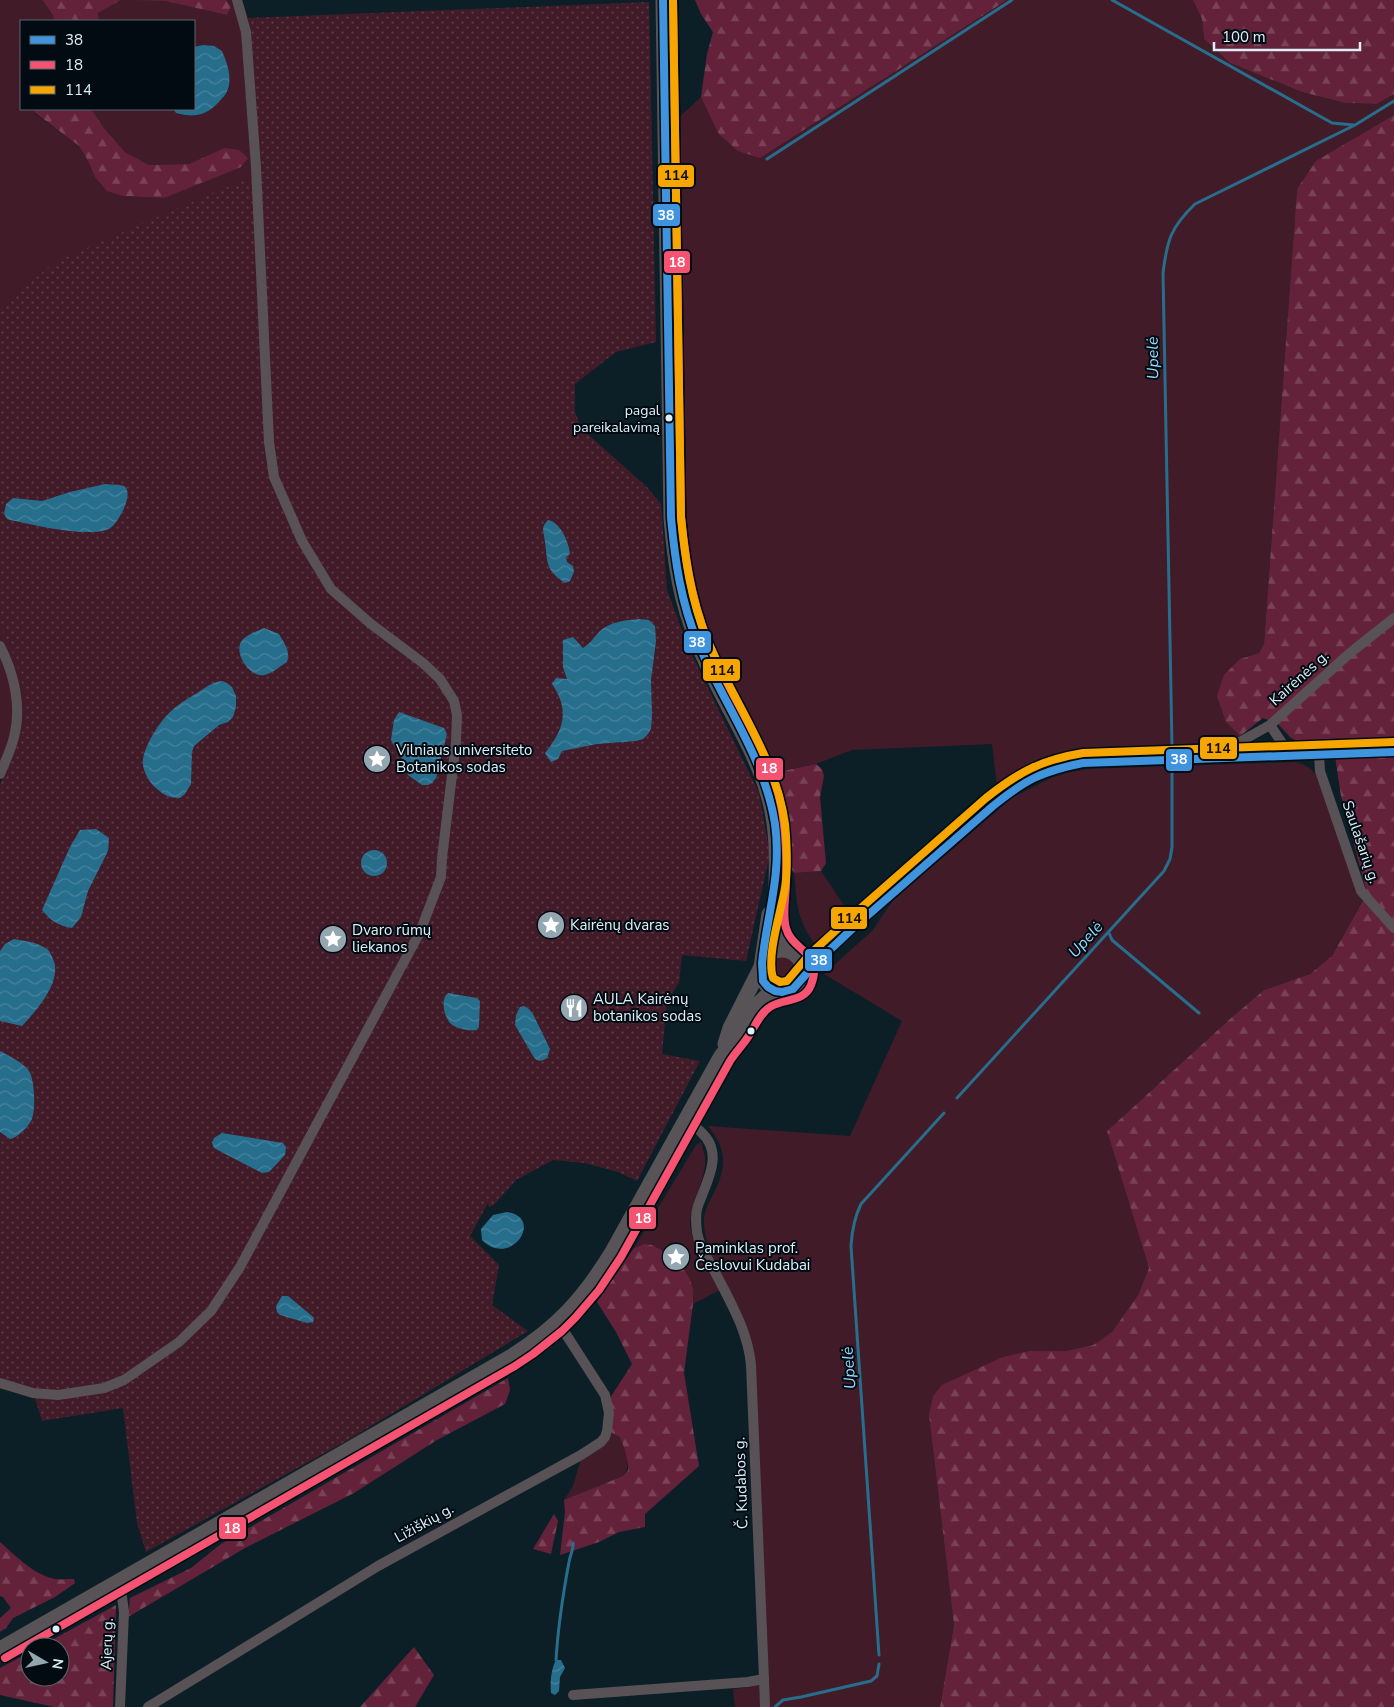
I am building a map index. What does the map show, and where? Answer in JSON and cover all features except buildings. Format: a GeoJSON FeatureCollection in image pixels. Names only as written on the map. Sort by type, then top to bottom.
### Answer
{"type":"FeatureCollection","features":[{"type":"Feature","properties":{"kind":"main road"},"geometry":{"type":"LineString","coordinates":[[0,1649],[510,1357],[534,1342],[558,1322],[581,1298],[596,1278],[721,1056],[757,1005],[765,997],[792,990],[802,980],[803,966],[800,960],[779,939],[775,927],[777,834],[768,793],[751,751],[698,645],[688,618],[675,564],[671,518],[663,0]]}},
{"type":"Feature","properties":{"kind":"main road"},"geometry":{"type":"LineString","coordinates":[[775,886],[768,920],[761,974],[767,986],[779,992]]}},
{"type":"Feature","properties":{"kind":"main road"},"geometry":{"type":"LineString","coordinates":[[721,1056],[730,1028],[769,955],[775,952],[792,953]]}},
{"type":"Feature","properties":{"kind":"street"},"geometry":{"type":"LineString","coordinates":[[0,1383],[33,1393],[58,1395],[104,1388],[124,1380],[179,1342],[211,1311],[240,1267],[420,932],[441,877],[456,742],[457,715],[454,701],[440,678],[371,624],[331,589],[302,541],[274,477],[269,442],[256,167],[246,32],[237,0]]}},
{"type":"Feature","properties":{"kind":"street","name":"Kairėnės g."},"geometry":{"type":"LineString","coordinates":[[1225,758],[1228,748],[1270,725],[1350,652],[1394,618]]}},
{"type":"Feature","properties":{"kind":"street"},"geometry":{"type":"LineString","coordinates":[[0,646],[12,677],[17,711],[14,738],[0,774]]}},
{"type":"Feature","properties":{"kind":"street"},"geometry":{"type":"LineString","coordinates":[[1270,725],[1286,749],[1287,756]]}},
{"type":"Feature","properties":{"kind":"street"},"geometry":{"type":"LineString","coordinates":[[802,980],[814,964],[849,931],[998,802],[1041,774],[1083,763],[1394,752]]}},
{"type":"Feature","properties":{"kind":"street","name":"Saulašarių g."},"geometry":{"type":"LineString","coordinates":[[1319,755],[1320,771],[1362,891],[1394,928]]}},
{"type":"Feature","properties":{"kind":"street"},"geometry":{"type":"LineString","coordinates":[[792,953],[815,951],[849,931]]}},
{"type":"Feature","properties":{"kind":"street","name":"Č. Kudabos g."},"geometry":{"type":"LineString","coordinates":[[686,1120],[708,1140],[713,1159],[712,1170],[697,1207],[699,1242],[741,1325],[750,1349],[765,1707]]}},
{"type":"Feature","properties":{"kind":"street","name":"Ližiškių g."},"geometry":{"type":"LineString","coordinates":[[148,1707],[378,1566],[581,1455],[600,1442],[605,1437],[609,1423],[605,1395],[558,1322]]}},
{"type":"Feature","properties":{"kind":"street","name":"Ajerų g."},"geometry":{"type":"LineString","coordinates":[[116,1582],[122,1597],[124,1612],[120,1707]]}},
{"type":"Feature","properties":{"kind":"street"},"geometry":{"type":"LineString","coordinates":[[573,1694],[748,1682],[764,1679]]}},
{"type":"Feature","properties":{"kind":"shaded area"},"geometry":{"type":"Polygon","coordinates":[[[0,0],[42,0],[53,15],[54,20],[20,20],[20,110],[34,110],[34,113],[79,146],[95,177],[123,196],[164,198],[224,148],[189,164],[149,165],[125,152],[104,128],[92,110],[174,110],[176,113],[192,116],[211,109],[228,92],[203,45],[195,47],[195,20],[99,20],[98,13],[123,0],[165,1],[227,15],[231,7],[226,0],[242,0],[248,18],[261,175],[120,581],[0,773],[0,0]]]}},
{"type":"Feature","properties":{"kind":"shaded area"},"geometry":{"type":"Polygon","coordinates":[[[1007,0],[1193,0],[1202,19],[1204,39],[1230,63],[1302,92],[1345,103],[1377,104],[1394,94],[1394,115],[1317,161],[1297,189],[1264,644],[1259,653],[1240,659],[1226,722],[1240,736],[1221,748],[1199,755],[1096,757],[1054,763],[1035,769],[1020,778],[998,796],[992,744],[852,750],[816,764],[783,771],[776,779],[774,786],[746,706],[716,662],[702,631],[690,588],[685,534],[673,123],[701,97],[718,133],[760,158],[1007,0]]]}},
{"type":"Feature","properties":{"kind":"shaded area","name":"Vilniaus universiteto Botanikos sodas"},"geometry":{"type":"Polygon","coordinates":[[[649,2],[656,342],[616,352],[575,384],[575,412],[582,429],[648,488],[661,504],[667,590],[689,649],[759,793],[770,854],[746,961],[682,955],[679,983],[667,1000],[662,1054],[700,1061],[637,1181],[618,1172],[584,1163],[553,1160],[516,1180],[494,1205],[489,1207],[488,1203],[470,1236],[499,1265],[492,1305],[528,1331],[348,1440],[146,1552],[137,1523],[123,1408],[42,1421],[32,1389],[0,1378],[0,784],[25,726],[25,692],[14,656],[0,625],[0,307],[55,262],[219,190],[261,175],[248,18],[649,2]]]}},
{"type":"Feature","properties":{"kind":"shaded area"},"geometry":{"type":"Polygon","coordinates":[[[1296,762],[1309,768],[1319,778],[1352,877],[1362,901],[1332,956],[1310,974],[1264,990],[1107,1131],[1149,1268],[1138,1295],[1112,1332],[1093,1345],[1066,1351],[1030,1351],[929,1415],[954,1625],[940,1707],[735,1707],[733,1689],[752,1687],[769,1680],[755,1366],[746,1325],[708,1246],[705,1232],[705,1211],[718,1183],[723,1166],[722,1150],[719,1142],[708,1126],[850,1136],[902,1021],[824,974],[872,931],[894,899],[1012,798],[1051,778],[1088,769],[1296,762]]]}},
{"type":"Feature","properties":{"kind":"shaded area"},"geometry":{"type":"Polygon","coordinates":[[[821,871],[853,919],[823,940],[814,943],[801,917],[794,873],[821,871]]]}},
{"type":"Feature","properties":{"kind":"shaded area"},"geometry":{"type":"Polygon","coordinates":[[[783,956],[794,960],[798,971],[794,982],[783,986],[772,982],[768,971],[772,960],[783,956]]]}},
{"type":"Feature","properties":{"kind":"shaded area"},"geometry":{"type":"Polygon","coordinates":[[[701,1142],[705,1156],[705,1165],[690,1222],[693,1238],[720,1290],[693,1304],[693,1290],[644,1244],[634,1248],[696,1145],[701,1142]]]}},
{"type":"Feature","properties":{"kind":"shaded area"},"geometry":{"type":"Polygon","coordinates":[[[612,1433],[620,1437],[627,1456],[627,1467],[623,1476],[564,1500],[573,1486],[581,1459],[605,1443],[612,1433]]]}},
{"type":"Feature","properties":{"kind":"green space"},"geometry":{"type":"Polygon","coordinates":[[[42,0],[121,0],[98,13],[99,20],[54,20],[53,15],[42,0]]]}},
{"type":"Feature","properties":{"kind":"green space"},"geometry":{"type":"Polygon","coordinates":[[[123,0],[226,0],[231,7],[227,15],[165,1],[123,0]]]}},
{"type":"Feature","properties":{"kind":"green space"},"geometry":{"type":"Polygon","coordinates":[[[695,0],[1007,0],[760,158],[738,151],[718,133],[701,97],[707,54],[713,32],[701,14],[695,0]]]}},
{"type":"Feature","properties":{"kind":"green space"},"geometry":{"type":"Polygon","coordinates":[[[1193,0],[1394,0],[1394,94],[1377,104],[1345,103],[1302,92],[1230,63],[1204,39],[1202,19],[1193,0]]]}},
{"type":"Feature","properties":{"kind":"green space"},"geometry":{"type":"Polygon","coordinates":[[[34,110],[92,110],[104,128],[125,152],[149,165],[189,164],[224,148],[239,150],[248,158],[241,167],[164,198],[123,196],[107,191],[95,177],[79,146],[34,112],[34,110]]]}},
{"type":"Feature","properties":{"kind":"green space"},"geometry":{"type":"Polygon","coordinates":[[[1394,115],[1394,1707],[940,1707],[954,1625],[929,1415],[933,1396],[942,1385],[1003,1357],[1030,1351],[1066,1351],[1093,1345],[1112,1332],[1138,1295],[1149,1268],[1107,1131],[1264,990],[1310,974],[1332,956],[1367,893],[1341,796],[1333,743],[1299,742],[1291,738],[1277,723],[1263,718],[1240,736],[1226,722],[1217,696],[1224,675],[1240,659],[1259,653],[1264,644],[1297,189],[1316,161],[1394,115]]]}},
{"type":"Feature","properties":{"kind":"green space"},"geometry":{"type":"Polygon","coordinates":[[[816,764],[822,769],[824,776],[820,797],[826,863],[821,871],[794,873],[785,850],[783,817],[774,786],[776,779],[783,771],[816,764]]]}},
{"type":"Feature","properties":{"kind":"green space"},"geometry":{"type":"Polygon","coordinates":[[[644,1244],[652,1245],[661,1250],[683,1268],[690,1279],[693,1290],[693,1304],[684,1373],[699,1466],[645,1514],[645,1527],[619,1532],[599,1542],[560,1555],[565,1512],[564,1500],[623,1476],[628,1470],[625,1450],[620,1437],[612,1433],[610,1398],[632,1364],[616,1332],[597,1302],[634,1248],[644,1244]]]}},
{"type":"Feature","properties":{"kind":"green space"},"geometry":{"type":"Polygon","coordinates":[[[508,1378],[510,1390],[505,1404],[437,1440],[354,1493],[245,1548],[128,1617],[130,1598],[191,1568],[221,1544],[508,1378]]]}},
{"type":"Feature","properties":{"kind":"green space"},"geometry":{"type":"Polygon","coordinates":[[[554,1514],[558,1521],[551,1554],[533,1549],[554,1514]]]}},
{"type":"Feature","properties":{"kind":"green space"},"geometry":{"type":"Polygon","coordinates":[[[0,1542],[40,1574],[55,1579],[74,1579],[75,1583],[55,1597],[13,1618],[6,1628],[0,1632],[0,1618],[11,1608],[3,1597],[0,1596],[0,1542]]]}},
{"type":"Feature","properties":{"kind":"green space"},"geometry":{"type":"Polygon","coordinates":[[[116,1605],[113,1707],[54,1707],[0,1695],[0,1668],[20,1657],[20,1687],[70,1687],[70,1637],[57,1637],[116,1605]]]}},
{"type":"Feature","properties":{"kind":"green space"},"geometry":{"type":"Polygon","coordinates":[[[414,1647],[434,1675],[415,1707],[360,1707],[414,1647]]]}},
{"type":"Feature","properties":{"kind":"water"},"geometry":{"type":"Polygon","coordinates":[[[214,46],[222,51],[229,74],[227,91],[214,107],[204,113],[188,115],[176,113],[174,110],[195,110],[195,47],[214,46]]]}},
{"type":"Feature","properties":{"kind":"water"},"geometry":{"type":"Polygon","coordinates":[[[105,484],[124,486],[128,495],[121,515],[109,529],[87,532],[60,530],[10,520],[4,514],[6,504],[13,498],[42,501],[105,484]]]}},
{"type":"Feature","properties":{"kind":"water"},"geometry":{"type":"Polygon","coordinates":[[[548,520],[560,528],[566,538],[569,549],[570,554],[566,557],[567,562],[573,566],[574,572],[570,581],[565,583],[554,574],[547,561],[543,530],[548,520]]]}},
{"type":"Feature","properties":{"kind":"water"},"geometry":{"type":"Polygon","coordinates":[[[639,619],[649,620],[655,626],[656,641],[651,680],[652,716],[651,729],[648,734],[643,739],[636,741],[597,744],[562,751],[558,759],[551,762],[545,753],[557,736],[563,711],[558,693],[552,684],[556,678],[567,679],[563,667],[563,640],[573,637],[583,648],[608,625],[639,619]]]}},
{"type":"Feature","properties":{"kind":"water"},"geometry":{"type":"Polygon","coordinates":[[[264,628],[279,634],[286,647],[288,658],[287,662],[273,672],[259,675],[254,673],[245,664],[239,647],[246,637],[264,628]]]}},
{"type":"Feature","properties":{"kind":"water"},"geometry":{"type":"Polygon","coordinates":[[[222,681],[232,687],[236,696],[236,707],[233,717],[228,722],[219,725],[194,746],[192,752],[191,784],[185,794],[180,798],[167,796],[154,786],[145,771],[143,759],[148,745],[160,723],[172,710],[209,686],[222,681]]]}},
{"type":"Feature","properties":{"kind":"water"},"geometry":{"type":"Polygon","coordinates":[[[399,712],[444,728],[447,734],[436,778],[428,785],[422,785],[408,775],[405,762],[391,740],[394,720],[399,712]]]}},
{"type":"Feature","properties":{"kind":"water"},"geometry":{"type":"Polygon","coordinates":[[[96,829],[109,838],[108,851],[88,891],[81,917],[72,928],[63,926],[52,920],[42,910],[70,847],[80,830],[96,829]]]}},
{"type":"Feature","properties":{"kind":"water"},"geometry":{"type":"Polygon","coordinates":[[[374,850],[383,854],[387,863],[383,872],[374,876],[365,872],[361,863],[365,854],[374,850]]]}},
{"type":"Feature","properties":{"kind":"water"},"geometry":{"type":"Polygon","coordinates":[[[14,939],[35,943],[47,949],[53,959],[55,968],[51,986],[41,1004],[22,1026],[0,1021],[0,951],[5,944],[14,939]]]}},
{"type":"Feature","properties":{"kind":"water"},"geometry":{"type":"Polygon","coordinates":[[[448,993],[477,998],[480,1001],[479,1026],[477,1030],[463,1029],[450,1023],[444,1008],[444,999],[448,993]]]}},
{"type":"Feature","properties":{"kind":"water"},"geometry":{"type":"Polygon","coordinates":[[[524,1006],[533,1014],[550,1049],[547,1058],[543,1060],[539,1061],[535,1058],[515,1025],[516,1015],[520,1007],[524,1006]]]}},
{"type":"Feature","properties":{"kind":"water"},"geometry":{"type":"Polygon","coordinates":[[[0,1051],[27,1068],[34,1088],[33,1117],[22,1132],[10,1139],[0,1132],[0,1051]]]}},
{"type":"Feature","properties":{"kind":"water"},"geometry":{"type":"Polygon","coordinates":[[[222,1133],[283,1143],[286,1147],[285,1155],[269,1172],[262,1173],[214,1148],[212,1143],[214,1138],[222,1133]]]}},
{"type":"Feature","properties":{"kind":"water"},"geometry":{"type":"Polygon","coordinates":[[[507,1212],[518,1216],[523,1223],[520,1239],[513,1245],[503,1249],[493,1247],[482,1240],[481,1229],[493,1215],[507,1212]]]}},
{"type":"Feature","properties":{"kind":"water"},"geometry":{"type":"Polygon","coordinates":[[[282,1296],[288,1296],[312,1316],[314,1318],[313,1322],[307,1323],[280,1315],[277,1312],[276,1306],[282,1296]]]}},
{"type":"Feature","properties":{"kind":"water"},"geometry":{"type":"Polygon","coordinates":[[[556,1660],[561,1660],[565,1668],[560,1677],[559,1691],[555,1695],[551,1693],[551,1685],[552,1672],[556,1660]]]}},
{"type":"Feature","properties":{"kind":"waterway"},"geometry":{"type":"LineString","coordinates":[[767,159],[1012,0]]}},
{"type":"Feature","properties":{"kind":"waterway"},"geometry":{"type":"LineString","coordinates":[[1112,0],[1332,123],[1354,125]]}},
{"type":"Feature","properties":{"kind":"waterway","name":"Upelė"},"geometry":{"type":"LineString","coordinates":[[1172,746],[1163,273],[1169,243],[1175,227],[1195,204],[1355,125],[1394,101]]}},
{"type":"Feature","properties":{"kind":"waterway","name":"Upelė"},"geometry":{"type":"LineString","coordinates":[[957,1098],[1164,871],[1170,859],[1172,847],[1172,773]]}},
{"type":"Feature","properties":{"kind":"waterway"},"geometry":{"type":"LineString","coordinates":[[1109,933],[1112,940],[1199,1013]]}},
{"type":"Feature","properties":{"kind":"waterway","name":"Upelė"},"geometry":{"type":"LineString","coordinates":[[879,1655],[851,1246],[852,1235],[855,1219],[861,1204],[944,1113]]}},
{"type":"Feature","properties":{"kind":"waterway"},"geometry":{"type":"LineString","coordinates":[[556,1660],[563,1598],[573,1543]]}},
{"type":"Feature","properties":{"kind":"waterway","name":"Upelė"},"geometry":{"type":"LineString","coordinates":[[775,1707],[783,1700],[871,1681],[877,1676],[879,1664]]}},
{"type":"Feature","properties":{"kind":"transit line","name":"38"},"geometry":{"type":"LineString","coordinates":[[663,0],[671,518],[680,582],[692,628],[708,665],[753,754],[770,800],[775,824],[777,860],[762,963],[763,981],[768,987],[782,992],[793,989],[816,963],[852,929],[993,806],[1015,789],[1045,773],[1083,763],[1394,752]]}},
{"type":"Feature","properties":{"kind":"transit line","name":"18"},"geometry":{"type":"LineString","coordinates":[[5,1658],[515,1366],[562,1331],[599,1290],[621,1257],[730,1061],[760,1017],[775,1004],[803,995],[811,985],[814,974],[813,965],[806,953],[789,936],[785,923],[786,849],[783,815],[778,793],[758,741],[708,643],[692,590],[685,554],[681,517],[673,0]]}},
{"type":"Feature","properties":{"kind":"transit line","name":"114"},"geometry":{"type":"LineString","coordinates":[[673,0],[681,517],[684,548],[701,624],[717,662],[763,752],[773,775],[780,799],[785,824],[787,872],[771,958],[773,978],[780,982],[787,981],[809,955],[986,798],[1020,774],[1043,763],[1083,753],[1394,742]]}},
{"type":"Feature","properties":{"kind":"place","name":"pagal pareikalavimą"},"geometry":{"type":"Point","coordinates":[669,418]}},
{"type":"Feature","properties":{"kind":"place","name":"Vilniaus universiteto Botanikos sodas"},"geometry":{"type":"Point","coordinates":[377,759]}},
{"type":"Feature","properties":{"kind":"place","name":"Kairėnų dvaras"},"geometry":{"type":"Point","coordinates":[551,925]}},
{"type":"Feature","properties":{"kind":"place","name":"Dvaro rūmų liekanos"},"geometry":{"type":"Point","coordinates":[333,939]}},
{"type":"Feature","properties":{"kind":"place","name":"AULA Kairėnų botanikos sodas"},"geometry":{"type":"Point","coordinates":[574,1008]}},
{"type":"Feature","properties":{"kind":"place","name":"Paminklas prof. Česlovui Kudabai"},"geometry":{"type":"Point","coordinates":[676,1257]}}]}
